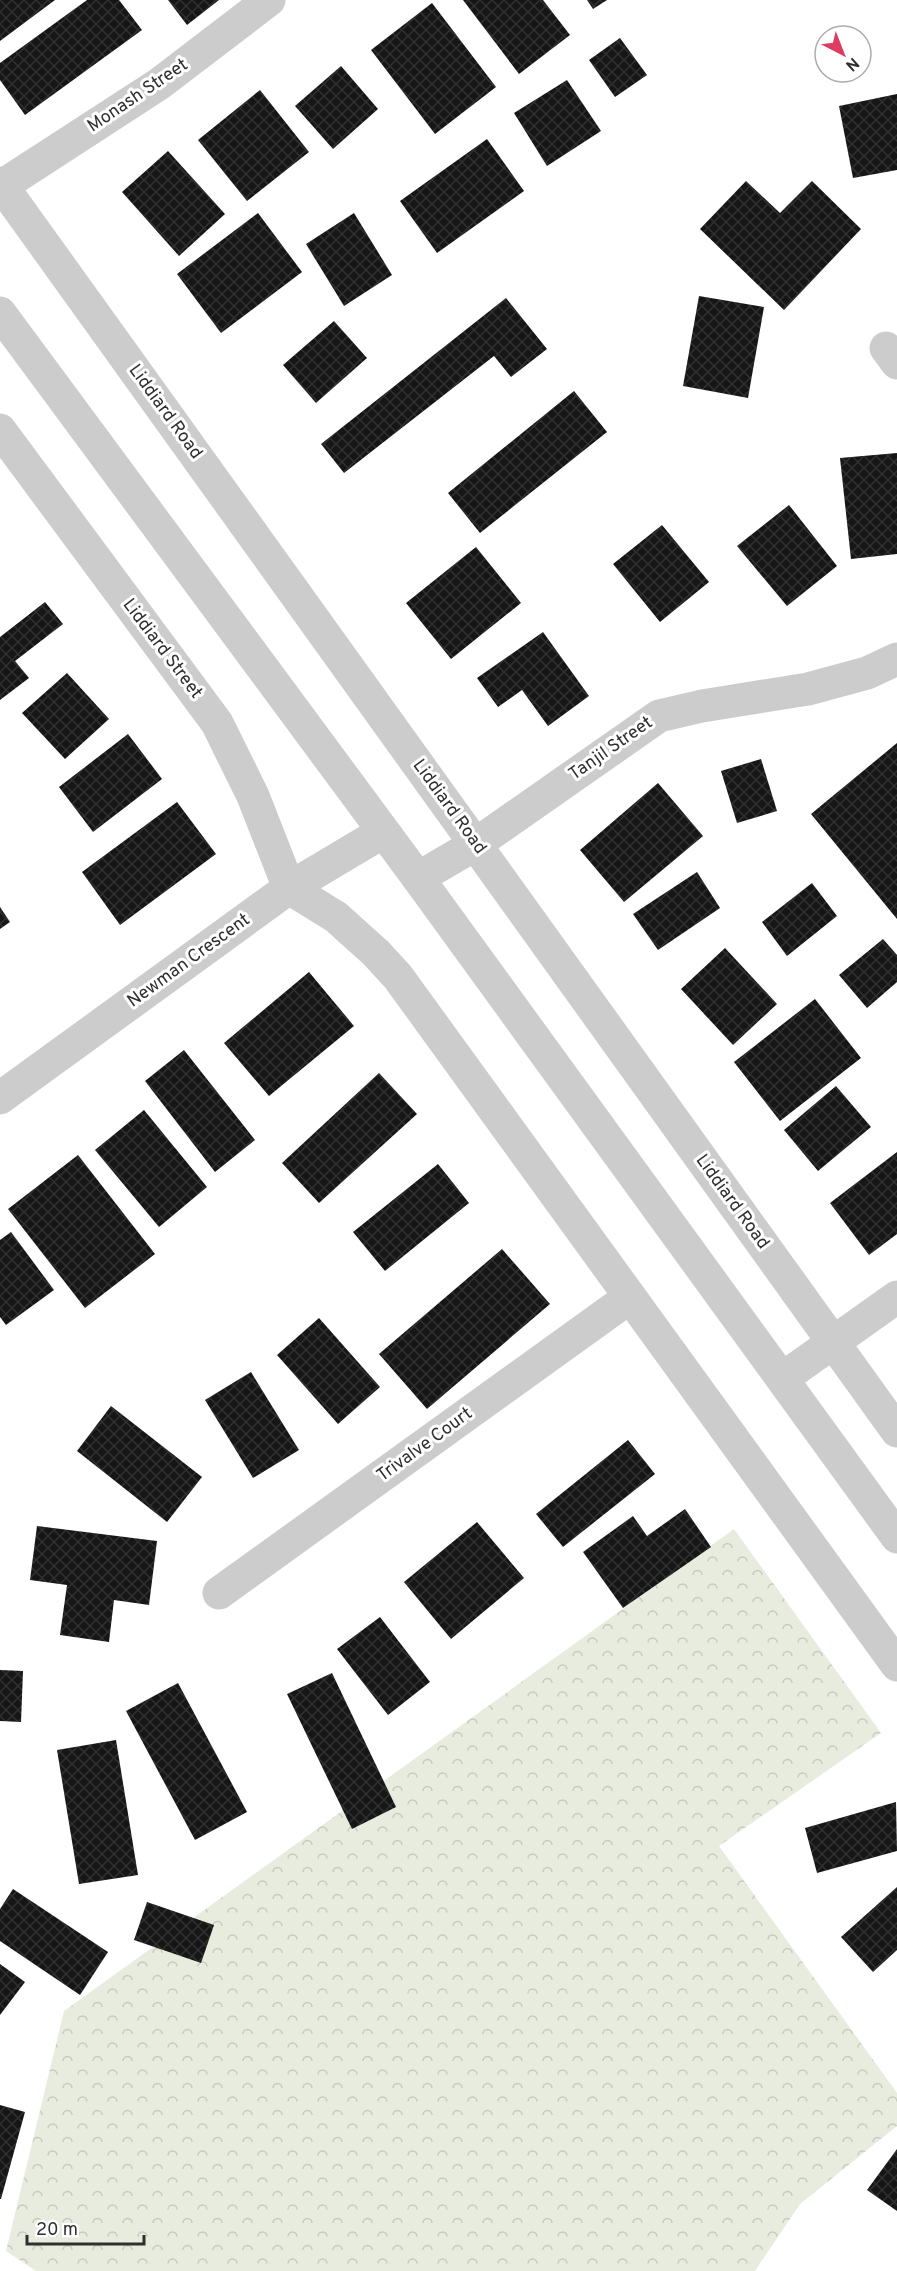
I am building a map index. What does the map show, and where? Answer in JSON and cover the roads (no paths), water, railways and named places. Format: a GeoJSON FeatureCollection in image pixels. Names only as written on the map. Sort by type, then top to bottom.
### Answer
{"type":"FeatureCollection","features":[{"type":"Feature","properties":{"kind":"street","name":"Monash Street"},"geometry":{"type":"LineString","coordinates":[[1,185],[159,84],[269,0]]}},
{"type":"Feature","properties":{"kind":"street","name":"Liddiard Road"},"geometry":{"type":"LineString","coordinates":[[1,185],[897,1431]]}},
{"type":"Feature","properties":{"kind":"street"},"geometry":{"type":"LineString","coordinates":[[0,313],[417,878],[897,1537]]}},
{"type":"Feature","properties":{"kind":"street","name":"Liddiard Street"},"geometry":{"type":"LineString","coordinates":[[0,430],[217,723],[253,796],[289,888]]}},
{"type":"Feature","properties":{"kind":"street","name":"Tanjil Street"},"geometry":{"type":"LineString","coordinates":[[417,878],[476,844],[659,716],[702,706],[808,689],[867,673],[897,659]]}},
{"type":"Feature","properties":{"kind":"street","name":"Newman Crescent"},"geometry":{"type":"LineString","coordinates":[[0,1098],[289,888],[383,832]]}},
{"type":"Feature","properties":{"kind":"street"},"geometry":{"type":"LineString","coordinates":[[289,888],[336,917],[376,953],[398,977],[897,1665]]}},
{"type":"Feature","properties":{"kind":"street","name":"Trivalve Court"},"geometry":{"type":"LineString","coordinates":[[219,1593],[630,1296]]}},
{"type":"Feature","properties":{"kind":"street"},"geometry":{"type":"LineString","coordinates":[[783,1378],[897,1297]]}}]}
